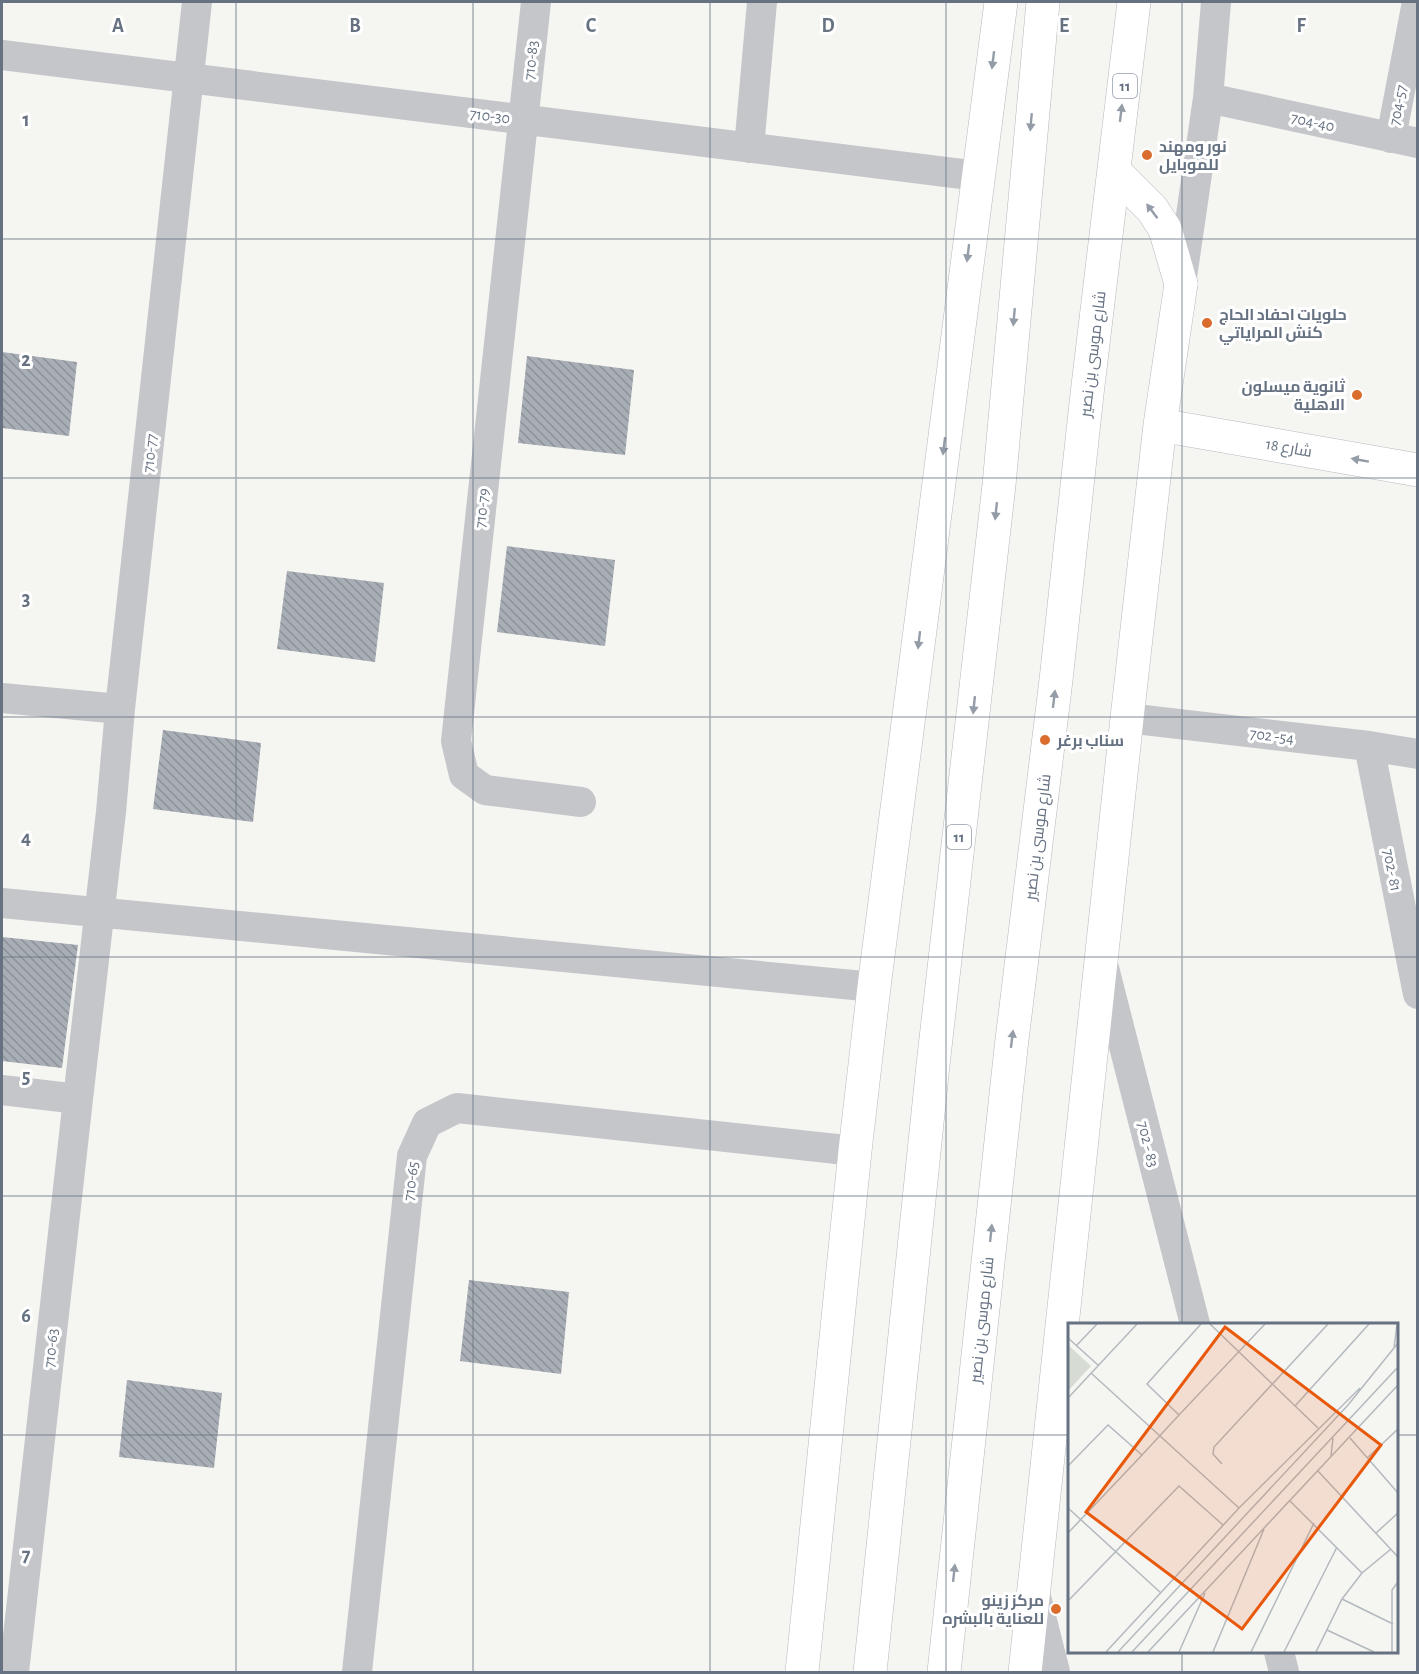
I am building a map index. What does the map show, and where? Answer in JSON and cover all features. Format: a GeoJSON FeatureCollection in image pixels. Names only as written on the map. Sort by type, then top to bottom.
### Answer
{"type":"FeatureCollection","features":[{"type":"Feature","properties":{"kind":"main road"},"geometry":{"type":"LineString","coordinates":[[802,1672],[874,987],[1001,2]]}},
{"type":"Feature","properties":{"kind":"main road","name":"11"},"geometry":{"type":"LineString","coordinates":[[870,1672],[933,1065],[999,484],[1043,2]]}},
{"type":"Feature","properties":{"kind":"main road","name":"شارع موسى بن نصير"},"geometry":{"type":"LineString","coordinates":[[944,1672],[1009,1059],[1056,680],[1134,2]]}},
{"type":"Feature","properties":{"kind":"main road"},"geometry":{"type":"LineString","coordinates":[[1025,1672],[1127,718],[1160,425],[1181,284],[1165,229],[1152,209],[1114,171]]}},
{"type":"Feature","properties":{"kind":"main road","name":"شارع 18"},"geometry":{"type":"LineString","coordinates":[[1160,425],[1418,470]]}},
{"type":"Feature","properties":{"kind":"street"},"geometry":{"type":"LineString","coordinates":[[190,78],[197,2]]}},
{"type":"Feature","properties":{"kind":"street","name":"710-83"},"geometry":{"type":"LineString","coordinates":[[524,119],[536,2]]}},
{"type":"Feature","properties":{"kind":"street"},"geometry":{"type":"LineString","coordinates":[[749,148],[762,2]]}},
{"type":"Feature","properties":{"kind":"street"},"geometry":{"type":"LineString","coordinates":[[1181,284],[1208,98],[1216,2]]}},
{"type":"Feature","properties":{"kind":"street","name":"704-57"},"geometry":{"type":"LineString","coordinates":[[1404,141],[1417,2]]}},
{"type":"Feature","properties":{"kind":"street","name":"710-30"},"geometry":{"type":"LineString","coordinates":[[2,54],[978,176]]}},
{"type":"Feature","properties":{"kind":"street","name":"710-77"},"geometry":{"type":"LineString","coordinates":[[98,912],[111,812],[120,709],[190,78]]}},
{"type":"Feature","properties":{"kind":"street","name":"704-40"},"geometry":{"type":"LineString","coordinates":[[1208,98],[1404,141]]}},
{"type":"Feature","properties":{"kind":"street","name":"710-79"},"geometry":{"type":"LineString","coordinates":[[524,119],[456,741],[464,775],[485,790],[581,802]]}},
{"type":"Feature","properties":{"kind":"street"},"geometry":{"type":"LineString","coordinates":[[2,698],[120,709]]}},
{"type":"Feature","properties":{"kind":"street","name":"702 -54"},"geometry":{"type":"LineString","coordinates":[[1127,718],[1369,746],[1418,754]]}},
{"type":"Feature","properties":{"kind":"street","name":"702- 81"},"geometry":{"type":"LineString","coordinates":[[1369,746],[1418,994]]}},
{"type":"Feature","properties":{"kind":"street"},"geometry":{"type":"LineString","coordinates":[[2,903],[874,987]]}},
{"type":"Feature","properties":{"kind":"street","name":"710-63"},"geometry":{"type":"LineString","coordinates":[[14,1672],[98,912]]}},
{"type":"Feature","properties":{"kind":"street","name":"702 - 83"},"geometry":{"type":"LineString","coordinates":[[1102,963],[1195,1323]]}},
{"type":"Feature","properties":{"kind":"street"},"geometry":{"type":"LineString","coordinates":[[2,1090],[78,1099]]}},
{"type":"Feature","properties":{"kind":"street","name":"710-65"},"geometry":{"type":"LineString","coordinates":[[357,1672],[412,1156],[427,1123],[457,1108],[855,1151]]}},
{"type":"Feature","properties":{"kind":"street"},"geometry":{"type":"LineString","coordinates":[[1033,1587],[1054,1672]]}},
{"type":"Feature","properties":{"kind":"street"},"geometry":{"type":"LineString","coordinates":[[1279,1653],[1284,1672]]}},
{"type":"Feature","properties":{"kind":"building"},"geometry":{"type":"Polygon","coordinates":[[[2,352],[77,362],[69,436],[2,428],[2,352]]]}},
{"type":"Feature","properties":{"kind":"building"},"geometry":{"type":"Polygon","coordinates":[[[527,356],[634,370],[625,455],[518,443],[527,356]]]}},
{"type":"Feature","properties":{"kind":"building"},"geometry":{"type":"Polygon","coordinates":[[[507,546],[615,560],[605,646],[497,632],[507,546]]]}},
{"type":"Feature","properties":{"kind":"building"},"geometry":{"type":"Polygon","coordinates":[[[287,571],[384,583],[375,662],[277,649],[287,571]]]}},
{"type":"Feature","properties":{"kind":"building"},"geometry":{"type":"Polygon","coordinates":[[[163,730],[261,743],[253,822],[153,809],[163,730]]]}},
{"type":"Feature","properties":{"kind":"building"},"geometry":{"type":"Polygon","coordinates":[[[2,937],[78,945],[62,1068],[2,1061],[2,937]]]}},
{"type":"Feature","properties":{"kind":"building"},"geometry":{"type":"Polygon","coordinates":[[[469,1280],[569,1292],[561,1374],[460,1361],[469,1280]]]}},
{"type":"Feature","properties":{"kind":"building"},"geometry":{"type":"Polygon","coordinates":[[[127,1380],[222,1393],[214,1468],[119,1457],[127,1380]]]}},
{"type":"Feature","properties":{"kind":"place","name":"نور ومهند للموبايل"},"geometry":{"type":"Point","coordinates":[1147,155]}},
{"type":"Feature","properties":{"kind":"place","name":"حلويات احفاد الحاج كنش المراياتي"},"geometry":{"type":"Point","coordinates":[1207,323]}},
{"type":"Feature","properties":{"kind":"place","name":"ثانوية ميسلون الاهلية"},"geometry":{"type":"Point","coordinates":[1357,395]}},
{"type":"Feature","properties":{"kind":"place","name":"سناب برغر"},"geometry":{"type":"Point","coordinates":[1045,740]}},
{"type":"Feature","properties":{"kind":"place","name":"مركز زينو للعناية بالبشره"},"geometry":{"type":"Point","coordinates":[1056,1609]}}]}
